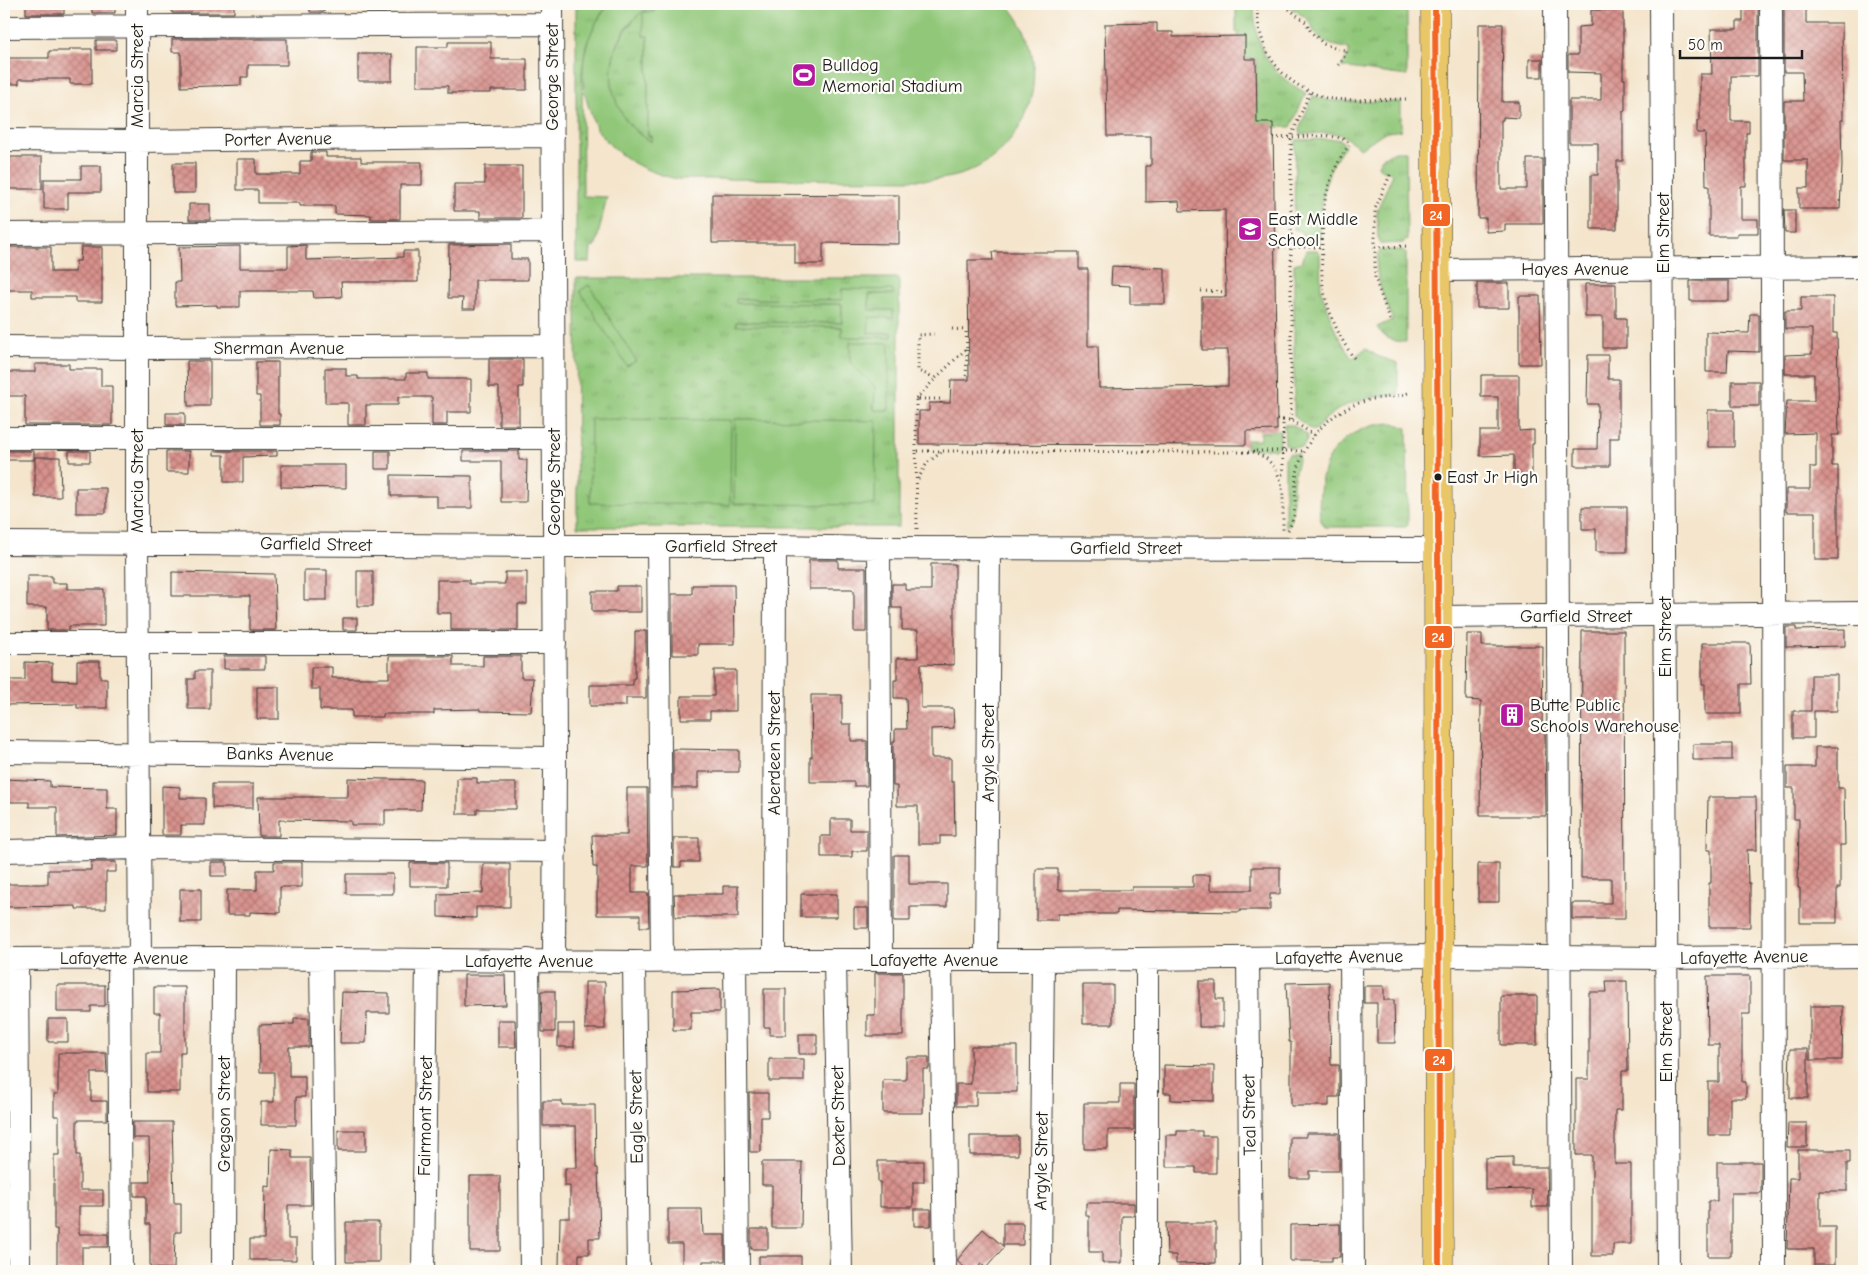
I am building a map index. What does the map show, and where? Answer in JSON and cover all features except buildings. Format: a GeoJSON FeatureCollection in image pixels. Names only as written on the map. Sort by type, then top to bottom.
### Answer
{"type":"FeatureCollection","features":[{"type":"Feature","properties":{"kind":"main road"},"geometry":{"type":"LineString","coordinates":[[1435,4],[1439,1271]]}},
{"type":"Feature","properties":{"kind":"street"},"geometry":{"type":"LineString","coordinates":[[1555,4],[1561,1271]]}},
{"type":"Feature","properties":{"kind":"street","name":"Elm Street"},"geometry":{"type":"LineString","coordinates":[[1661,4],[1668,1271]]}},
{"type":"Feature","properties":{"kind":"street"},"geometry":{"type":"LineString","coordinates":[[1771,4],[1772,614],[1775,957],[1774,1271]]}},
{"type":"Feature","properties":{"kind":"street"},"geometry":{"type":"LineString","coordinates":[[4,27],[136,15],[552,14]]}},
{"type":"Feature","properties":{"kind":"street","name":"George Street"},"geometry":{"type":"LineString","coordinates":[[552,14],[555,642],[554,960]]}},
{"type":"Feature","properties":{"kind":"street","name":"Marcia Street"},"geometry":{"type":"LineString","coordinates":[[120,1271],[129,958],[139,848],[136,543],[136,15]]}},
{"type":"Feature","properties":{"kind":"street","name":"Porter Avenue"},"geometry":{"type":"LineString","coordinates":[[4,140],[136,141],[553,136]]}},
{"type":"Feature","properties":{"kind":"street"},"geometry":{"type":"LineString","coordinates":[[4,234],[553,231]]}},
{"type":"Feature","properties":{"kind":"street","name":"Hayes Avenue"},"geometry":{"type":"LineString","coordinates":[[1436,270],[1864,267]]}},
{"type":"Feature","properties":{"kind":"street","name":"Sherman Avenue"},"geometry":{"type":"LineString","coordinates":[[4,347],[554,346]]}},
{"type":"Feature","properties":{"kind":"street"},"geometry":{"type":"LineString","coordinates":[[4,438],[554,438]]}},
{"type":"Feature","properties":{"kind":"street","name":"Garfield Street"},"geometry":{"type":"LineString","coordinates":[[4,543],[1438,549]]}},
{"type":"Feature","properties":{"kind":"street"},"geometry":{"type":"LineString","coordinates":[[658,546],[662,961]]}},
{"type":"Feature","properties":{"kind":"street","name":"Aberdeen Street"},"geometry":{"type":"LineString","coordinates":[[774,960],[775,546]]}},
{"type":"Feature","properties":{"kind":"street","name":"Argyle Street"},"geometry":{"type":"LineString","coordinates":[[986,960],[990,547]]}},
{"type":"Feature","properties":{"kind":"street"},"geometry":{"type":"LineString","coordinates":[[879,548],[881,960]]}},
{"type":"Feature","properties":{"kind":"street","name":"Garfield Street"},"geometry":{"type":"LineString","coordinates":[[1438,617],[1864,613]]}},
{"type":"Feature","properties":{"kind":"street"},"geometry":{"type":"LineString","coordinates":[[4,643],[555,642]]}},
{"type":"Feature","properties":{"kind":"street","name":"Banks Avenue"},"geometry":{"type":"LineString","coordinates":[[4,752],[555,758]]}},
{"type":"Feature","properties":{"kind":"street"},"geometry":{"type":"LineString","coordinates":[[4,851],[139,848],[555,851]]}},
{"type":"Feature","properties":{"kind":"street","name":"Lafayette Avenue"},"geometry":{"type":"LineString","coordinates":[[10,959],[224,958],[634,962],[1438,956],[1666,958],[1864,956]]}},
{"type":"Feature","properties":{"kind":"street"},"geometry":{"type":"LineString","coordinates":[[1351,957],[1353,1271]]}},
{"type":"Feature","properties":{"kind":"street","name":"Gregson Street"},"geometry":{"type":"LineString","coordinates":[[223,1271],[224,958]]}},
{"type":"Feature","properties":{"kind":"street","name":"Teal Street"},"geometry":{"type":"LineString","coordinates":[[1248,958],[1251,1271]]}},
{"type":"Feature","properties":{"kind":"street"},"geometry":{"type":"LineString","coordinates":[[10,959],[19,1271]]}},
{"type":"Feature","properties":{"kind":"street"},"geometry":{"type":"LineString","coordinates":[[321,959],[325,1271]]}},
{"type":"Feature","properties":{"kind":"street"},"geometry":{"type":"LineString","coordinates":[[1147,959],[1147,1271]]}},
{"type":"Feature","properties":{"kind":"street","name":"Fairmont Street"},"geometry":{"type":"LineString","coordinates":[[423,1271],[427,960]]}},
{"type":"Feature","properties":{"kind":"street"},"geometry":{"type":"LineString","coordinates":[[528,960],[531,1271]]}},
{"type":"Feature","properties":{"kind":"street"},"geometry":{"type":"LineString","coordinates":[[735,960],[738,1271]]}},
{"type":"Feature","properties":{"kind":"street","name":"Dexter Street"},"geometry":{"type":"LineString","coordinates":[[835,960],[841,1271]]}},
{"type":"Feature","properties":{"kind":"street"},"geometry":{"type":"LineString","coordinates":[[941,960],[944,1271]]}},
{"type":"Feature","properties":{"kind":"street","name":"Argyle Street"},"geometry":{"type":"LineString","coordinates":[[1040,1271],[1043,960]]}},
{"type":"Feature","properties":{"kind":"street","name":"Eagle Street"},"geometry":{"type":"LineString","coordinates":[[634,962],[638,1271]]}},
{"type":"Feature","properties":{"kind":"path"},"geometry":{"type":"LineString","coordinates":[[1257,4],[1260,37],[1270,58],[1292,82],[1310,92],[1332,99],[1409,99]]}},
{"type":"Feature","properties":{"kind":"path"},"geometry":{"type":"LineString","coordinates":[[1289,9],[1306,22],[1311,32],[1324,44],[1346,50],[1346,54],[1338,66]]}},
{"type":"Feature","properties":{"kind":"path"},"geometry":{"type":"LineString","coordinates":[[1291,420],[1291,137],[1310,92]]}},
{"type":"Feature","properties":{"kind":"path"},"geometry":{"type":"LineString","coordinates":[[1273,138],[1334,136],[1341,137],[1350,144],[1338,160],[1324,202],[1323,247],[1324,291],[1338,331],[1354,358]]}},
{"type":"Feature","properties":{"kind":"path"},"geometry":{"type":"LineString","coordinates":[[1390,320],[1375,279],[1375,209],[1391,173]]}},
{"type":"Feature","properties":{"kind":"path"},"geometry":{"type":"LineString","coordinates":[[1375,247],[1410,246]]}},
{"type":"Feature","properties":{"kind":"path"},"geometry":{"type":"LineString","coordinates":[[1274,247],[1323,247]]}},
{"type":"Feature","properties":{"kind":"path"},"geometry":{"type":"LineString","coordinates":[[1201,291],[1226,292]]}},
{"type":"Feature","properties":{"kind":"path"},"geometry":{"type":"LineString","coordinates":[[952,329],[967,330],[966,380]]}},
{"type":"Feature","properties":{"kind":"path"},"geometry":{"type":"LineString","coordinates":[[934,334],[918,335],[918,370],[936,378]]}},
{"type":"Feature","properties":{"kind":"path"},"geometry":{"type":"LineString","coordinates":[[916,532],[916,399],[967,348]]}},
{"type":"Feature","properties":{"kind":"path"},"geometry":{"type":"LineString","coordinates":[[1288,530],[1294,516],[1296,479],[1304,451],[1314,435],[1325,423],[1342,410],[1369,400],[1399,397],[1410,392]]}},
{"type":"Feature","properties":{"kind":"path"},"geometry":{"type":"LineString","coordinates":[[916,399],[941,399],[941,403]]}},
{"type":"Feature","properties":{"kind":"path"},"geometry":{"type":"LineString","coordinates":[[1276,420],[1291,420],[1314,435]]}},
{"type":"Feature","properties":{"kind":"path"},"geometry":{"type":"LineString","coordinates":[[1279,476],[1282,474],[1282,420]]}},
{"type":"Feature","properties":{"kind":"path"},"geometry":{"type":"LineString","coordinates":[[916,451],[1304,451]]}},
{"type":"Feature","properties":{"kind":"path"},"geometry":{"type":"LineString","coordinates":[[916,482],[923,468],[944,451]]}},
{"type":"Feature","properties":{"kind":"path"},"geometry":{"type":"LineString","coordinates":[[1250,451],[1267,459],[1279,476],[1283,487],[1282,530]]}},
{"type":"Feature","properties":{"kind":"green space"},"geometry":{"type":"Polygon","coordinates":[[[576,4],[610,4],[600,15],[586,45],[582,72],[583,196],[607,197],[596,245],[591,248],[590,262],[576,262],[576,4]]]}},
{"type":"Feature","properties":{"kind":"green space","name":"Bulldog Memorial Stadium"},"geometry":{"type":"Polygon","coordinates":[[[610,4],[1007,4],[1022,26],[1031,50],[1034,75],[1031,99],[1022,122],[1008,143],[989,160],[965,173],[951,177],[928,180],[677,179],[654,172],[632,162],[613,148],[595,125],[583,83],[583,69],[588,41],[601,15],[610,4]],[[655,6],[643,11],[628,26],[613,56],[611,73],[618,105],[626,119],[637,132],[651,142],[651,136],[648,136],[648,36],[643,36],[643,12],[654,12],[655,6]]]}},
{"type":"Feature","properties":{"kind":"green space"},"geometry":{"type":"Polygon","coordinates":[[[1236,4],[1254,4],[1257,33],[1266,57],[1282,76],[1306,93],[1291,127],[1273,127],[1272,123],[1257,123],[1256,59],[1245,59],[1236,32],[1236,4]]]}},
{"type":"Feature","properties":{"kind":"green space"},"geometry":{"type":"Polygon","coordinates":[[[1288,4],[1407,4],[1407,76],[1341,67],[1349,54],[1349,49],[1323,41],[1305,17],[1288,6],[1288,4]]]}},
{"type":"Feature","properties":{"kind":"green space"},"geometry":{"type":"Polygon","coordinates":[[[655,5],[655,12],[644,12],[643,36],[648,36],[648,136],[652,136],[652,142],[637,132],[625,119],[617,104],[612,88],[611,72],[614,55],[621,39],[634,19],[646,9],[655,5]]]}},
{"type":"Feature","properties":{"kind":"green space"},"geometry":{"type":"Polygon","coordinates":[[[1313,96],[1331,101],[1401,102],[1401,130],[1383,133],[1361,148],[1342,135],[1333,133],[1300,134],[1299,130],[1313,96]]]}},
{"type":"Feature","properties":{"kind":"green space"},"geometry":{"type":"Polygon","coordinates":[[[1297,140],[1341,140],[1345,146],[1327,178],[1322,203],[1320,240],[1318,243],[1306,243],[1301,231],[1294,229],[1295,143],[1297,140]]]}},
{"type":"Feature","properties":{"kind":"green space"},"geometry":{"type":"Polygon","coordinates":[[[1395,151],[1406,151],[1407,240],[1403,243],[1381,244],[1378,240],[1377,210],[1393,174],[1379,168],[1378,165],[1382,158],[1395,151]]]}},
{"type":"Feature","properties":{"kind":"green space"},"geometry":{"type":"Polygon","coordinates":[[[1306,250],[1317,250],[1320,253],[1321,291],[1336,332],[1352,359],[1366,348],[1377,356],[1398,363],[1398,395],[1374,397],[1352,403],[1333,413],[1315,430],[1311,430],[1294,416],[1294,264],[1301,262],[1306,250]]]}},
{"type":"Feature","properties":{"kind":"green space"},"geometry":{"type":"Polygon","coordinates":[[[1381,250],[1403,250],[1406,253],[1406,342],[1390,339],[1377,327],[1393,320],[1383,295],[1378,275],[1377,265],[1381,250]]]}},
{"type":"Feature","properties":{"kind":"green space"},"geometry":{"type":"Polygon","coordinates":[[[576,278],[899,278],[899,527],[577,527],[576,278]],[[842,289],[842,300],[736,299],[737,303],[842,304],[842,323],[736,322],[736,325],[842,327],[842,337],[892,337],[892,333],[868,333],[869,317],[893,317],[892,310],[869,310],[869,294],[892,294],[842,289]],[[875,387],[874,410],[889,410],[875,387]]]}},
{"type":"Feature","properties":{"kind":"green space"},"geometry":{"type":"Polygon","coordinates":[[[589,285],[636,361],[627,366],[580,291],[589,285]]]}},
{"type":"Feature","properties":{"kind":"green space"},"geometry":{"type":"Polygon","coordinates":[[[842,289],[893,290],[893,294],[869,294],[869,310],[893,310],[893,318],[869,317],[868,333],[892,333],[892,337],[842,337],[842,327],[736,326],[736,322],[842,323],[842,304],[736,303],[736,299],[842,300],[842,289]]]}},
{"type":"Feature","properties":{"kind":"green space"},"geometry":{"type":"Polygon","coordinates":[[[850,342],[889,343],[889,410],[874,410],[875,387],[850,362],[850,342]]]}},
{"type":"Feature","properties":{"kind":"green space"},"geometry":{"type":"Polygon","coordinates":[[[591,419],[731,420],[730,505],[590,503],[591,419]]]}},
{"type":"Feature","properties":{"kind":"green space"},"geometry":{"type":"Polygon","coordinates":[[[735,419],[876,421],[875,505],[734,504],[735,419]]]}},
{"type":"Feature","properties":{"kind":"green space"},"geometry":{"type":"Polygon","coordinates":[[[1394,423],[1407,428],[1408,525],[1405,527],[1324,527],[1320,515],[1320,493],[1326,464],[1333,452],[1352,434],[1365,428],[1394,423]]]}},
{"type":"Feature","properties":{"kind":"green space"},"geometry":{"type":"Polygon","coordinates":[[[1284,425],[1293,425],[1307,435],[1307,440],[1303,447],[1291,448],[1285,444],[1284,425]]]}},
{"type":"Feature","properties":{"kind":"green space"},"geometry":{"type":"Polygon","coordinates":[[[1280,431],[1280,445],[1276,449],[1246,449],[1246,440],[1260,440],[1260,432],[1280,431]]]}},
{"type":"Feature","properties":{"kind":"green space"},"geometry":{"type":"Polygon","coordinates":[[[1289,453],[1298,454],[1298,457],[1293,483],[1291,519],[1289,525],[1285,527],[1285,458],[1289,453]]]}},
{"type":"Feature","properties":{"kind":"transit line","name":"24"},"geometry":{"type":"LineString","coordinates":[[1435,4],[1439,1271]]}},
{"type":"Feature","properties":{"kind":"place","name":"Bulldog Memorial Stadium"},"geometry":{"type":"Point","coordinates":[804,75]}},
{"type":"Feature","properties":{"kind":"place","name":"East Middle School"},"geometry":{"type":"Point","coordinates":[1250,229]}},
{"type":"Feature","properties":{"kind":"place","name":"East Jr High"},"geometry":{"type":"Point","coordinates":[1438,477]}},
{"type":"Feature","properties":{"kind":"place","name":"Butte Public Schools Warehouse"},"geometry":{"type":"Point","coordinates":[1512,715]}}]}
